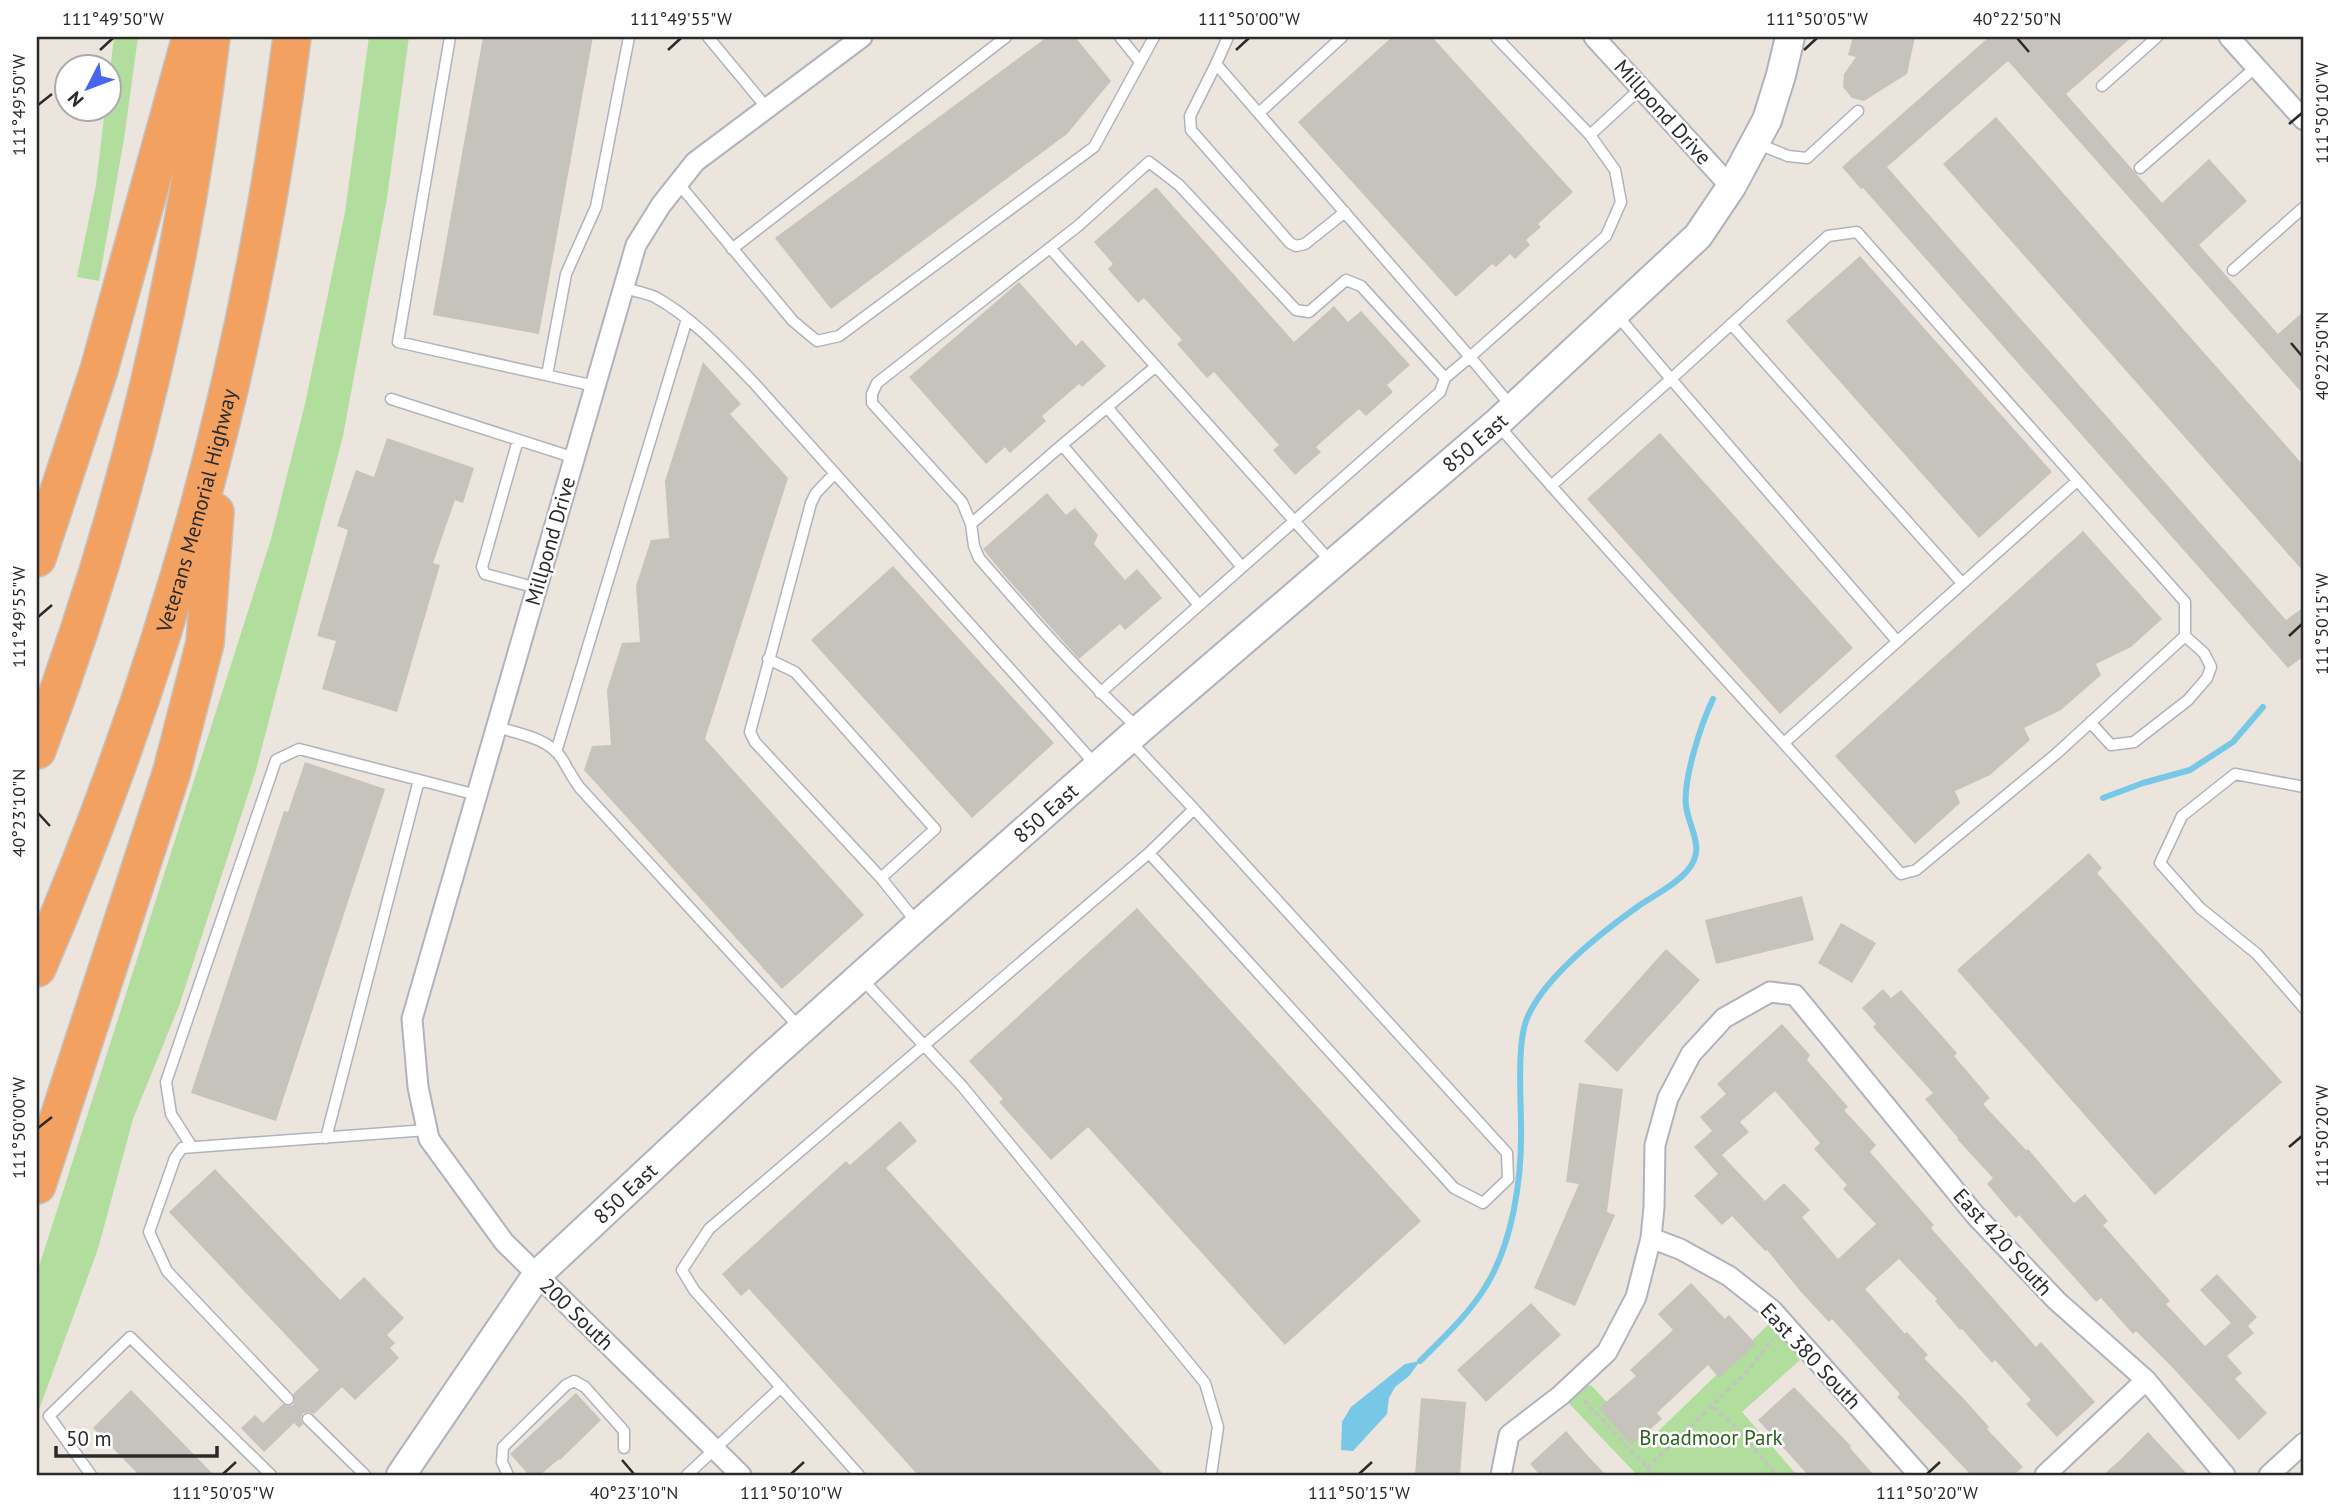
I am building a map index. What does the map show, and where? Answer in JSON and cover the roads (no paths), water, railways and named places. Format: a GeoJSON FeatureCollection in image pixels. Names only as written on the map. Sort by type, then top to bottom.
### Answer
{"type":"FeatureCollection","features":[{"type":"Feature","properties":{"kind":"highway"},"geometry":{"type":"LineString","coordinates":[[37,558],[99,370],[191,37]]}},
{"type":"Feature","properties":{"kind":"highway"},"geometry":{"type":"LineString","coordinates":[[37,750],[94,583],[136,433],[172,279],[211,37]]}},
{"type":"Feature","properties":{"kind":"highway","name":"Veterans Memorial Highway"},"geometry":{"type":"LineString","coordinates":[[37,968],[96,827],[137,715],[192,536],[222,424],[264,230],[292,37]]}},
{"type":"Feature","properties":{"kind":"highway"},"geometry":{"type":"LineString","coordinates":[[37,1185],[172,771],[205,643],[222,424]]}},
{"type":"Feature","properties":{"kind":"main road","name":"850 East"},"geometry":{"type":"LineString","coordinates":[[401,1475],[537,1275],[918,925],[1134,734],[1504,415],[1698,236],[1731,187],[1767,120],[1790,37]]}},
{"type":"Feature","properties":{"kind":"street","name":"Millpond Drive"},"geometry":{"type":"LineString","coordinates":[[428,1135],[418,1087],[412,1019],[636,246],[661,205],[695,162],[862,37]]}},
{"type":"Feature","properties":{"kind":"street","name":"Millpond Drive"},"geometry":{"type":"LineString","coordinates":[[1594,37],[1731,187]]}},
{"type":"Feature","properties":{"kind":"street"},"geometry":{"type":"LineString","coordinates":[[2229,37],[2304,120]]}},
{"type":"Feature","properties":{"kind":"street","name":"East 420 South"},"geometry":{"type":"LineString","coordinates":[[1651,1238],[1655,1145],[1668,1098],[1691,1054],[1724,1018],[1770,992],[1795,995],[1976,1216],[2057,1301],[2146,1380],[2225,1475]]}},
{"type":"Feature","properties":{"kind":"street","name":"200 South"},"geometry":{"type":"LineString","coordinates":[[428,1135],[504,1242],[741,1475]]}},
{"type":"Feature","properties":{"kind":"street"},"geometry":{"type":"LineString","coordinates":[[1501,1475],[1508,1435],[1571,1386],[1607,1352],[1636,1297],[1651,1238]]}},
{"type":"Feature","properties":{"kind":"street","name":"East 380 South"},"geometry":{"type":"LineString","coordinates":[[1651,1238],[1680,1249],[1729,1276],[1772,1310],[1919,1475]]}},
{"type":"Feature","properties":{"kind":"street"},"geometry":{"type":"LineString","coordinates":[[2045,1475],[2146,1380]]}},
{"type":"Feature","properties":{"kind":"street"},"geometry":{"type":"LineString","coordinates":[[2269,1475],[2304,1443]]}},
{"type":"Feature","properties":{"kind":"lane"},"geometry":{"type":"LineString","coordinates":[[450,37],[398,342],[595,386]]}},
{"type":"Feature","properties":{"kind":"lane"},"geometry":{"type":"LineString","coordinates":[[547,375],[566,274],[596,208],[629,37]]}},
{"type":"Feature","properties":{"kind":"lane"},"geometry":{"type":"LineString","coordinates":[[708,37],[767,108]]}},
{"type":"Feature","properties":{"kind":"lane"},"geometry":{"type":"LineString","coordinates":[[732,249],[1006,37]]}},
{"type":"Feature","properties":{"kind":"lane"},"geometry":{"type":"LineString","coordinates":[[1120,37],[1140,62]]}},
{"type":"Feature","properties":{"kind":"lane"},"geometry":{"type":"LineString","coordinates":[[678,183],[793,321],[817,341],[839,337],[1094,146],[1154,37]]}},
{"type":"Feature","properties":{"kind":"lane"},"geometry":{"type":"LineString","coordinates":[[1228,37],[1190,116],[1191,130],[1286,239],[1296,246],[1305,244],[1345,212]]}},
{"type":"Feature","properties":{"kind":"lane"},"geometry":{"type":"LineString","coordinates":[[1259,113],[1342,37]]}},
{"type":"Feature","properties":{"kind":"lane"},"geometry":{"type":"LineString","coordinates":[[1100,693],[1440,392],[1445,378],[1606,236],[1621,202],[1615,170],[1590,135],[1496,37]]}},
{"type":"Feature","properties":{"kind":"lane"},"geometry":{"type":"LineString","coordinates":[[2102,86],[2157,37]]}},
{"type":"Feature","properties":{"kind":"lane"},"geometry":{"type":"LineString","coordinates":[[1216,64],[1470,357],[1550,486],[1785,742],[1901,874],[1916,870],[2056,754],[2185,636],[2185,603],[1857,232],[1828,236],[1550,486]]}},
{"type":"Feature","properties":{"kind":"lane"},"geometry":{"type":"LineString","coordinates":[[2140,168],[2256,67]]}},
{"type":"Feature","properties":{"kind":"lane"},"geometry":{"type":"LineString","coordinates":[[1590,135],[1641,88]]}},
{"type":"Feature","properties":{"kind":"lane"},"geometry":{"type":"LineString","coordinates":[[1756,143],[1788,156],[1807,159],[1858,111]]}},
{"type":"Feature","properties":{"kind":"lane"},"geometry":{"type":"LineString","coordinates":[[1149,853],[1454,1188],[1482,1203],[1508,1179],[1507,1153],[1194,809],[1100,693],[979,558],[974,546],[971,524],[962,502],[872,403],[872,394],[877,383],[1079,226],[1149,162],[1179,185],[1296,310],[1309,312],[1346,280],[1361,286],[1445,378]]}},
{"type":"Feature","properties":{"kind":"lane"},"geometry":{"type":"LineString","coordinates":[[2234,270],[2304,207]]}},
{"type":"Feature","properties":{"kind":"lane"},"geometry":{"type":"LineString","coordinates":[[1050,248],[1332,563]]}},
{"type":"Feature","properties":{"kind":"lane"},"geometry":{"type":"LineString","coordinates":[[624,288],[653,296],[687,319],[754,383],[1097,767]]}},
{"type":"Feature","properties":{"kind":"lane"},"geometry":{"type":"LineString","coordinates":[[1615,313],[1897,641]]}},
{"type":"Feature","properties":{"kind":"lane"},"geometry":{"type":"LineString","coordinates":[[556,752],[687,319]]}},
{"type":"Feature","properties":{"kind":"lane"},"geometry":{"type":"LineString","coordinates":[[1731,324],[1962,583]]}},
{"type":"Feature","properties":{"kind":"lane"},"geometry":{"type":"LineString","coordinates":[[971,524],[1155,367]]}},
{"type":"Feature","properties":{"kind":"lane"},"geometry":{"type":"LineString","coordinates":[[391,399],[575,458]]}},
{"type":"Feature","properties":{"kind":"lane"},"geometry":{"type":"LineString","coordinates":[[1107,407],[1242,567]]}},
{"type":"Feature","properties":{"kind":"lane"},"geometry":{"type":"LineString","coordinates":[[518,440],[482,567],[485,574],[537,588]]}},
{"type":"Feature","properties":{"kind":"lane"},"geometry":{"type":"LineString","coordinates":[[1062,445],[1199,605]]}},
{"type":"Feature","properties":{"kind":"lane"},"geometry":{"type":"LineString","coordinates":[[835,473],[816,493],[811,503],[750,732],[764,752],[881,878],[918,925]]}},
{"type":"Feature","properties":{"kind":"lane"},"geometry":{"type":"LineString","coordinates":[[1785,742],[2077,481]]}},
{"type":"Feature","properties":{"kind":"lane"},"geometry":{"type":"LineString","coordinates":[[2090,722],[2104,740],[2118,746],[2134,741],[2188,700],[2207,678],[2211,667],[2204,653],[2185,636]]}},
{"type":"Feature","properties":{"kind":"lane"},"geometry":{"type":"LineString","coordinates":[[768,659],[795,672],[935,829],[881,878]]}},
{"type":"Feature","properties":{"kind":"lane"},"geometry":{"type":"LineString","coordinates":[[497,727],[552,747],[580,788],[802,1030]]}},
{"type":"Feature","properties":{"kind":"lane"},"geometry":{"type":"LineString","coordinates":[[192,1147],[170,1114],[166,1082],[276,760],[299,749],[477,795]]}},
{"type":"Feature","properties":{"kind":"lane"},"geometry":{"type":"LineString","coordinates":[[2304,787],[2235,774],[2182,816],[2160,863],[2200,908],[2257,954],[2304,1008]]}},
{"type":"Feature","properties":{"kind":"lane"},"geometry":{"type":"LineString","coordinates":[[326,1138],[419,780]]}},
{"type":"Feature","properties":{"kind":"lane"},"geometry":{"type":"LineString","coordinates":[[859,1475],[694,1290],[682,1270],[709,1229],[1149,853],[1194,809]]}},
{"type":"Feature","properties":{"kind":"lane"},"geometry":{"type":"LineString","coordinates":[[860,977],[925,1046],[1004,1137],[1205,1383],[1218,1427],[1211,1475]]}},
{"type":"Feature","properties":{"kind":"lane"},"geometry":{"type":"LineString","coordinates":[[288,1399],[167,1271],[149,1232],[174,1158],[182,1148],[192,1147],[326,1138],[428,1135]]}},
{"type":"Feature","properties":{"kind":"lane"},"geometry":{"type":"LineString","coordinates":[[91,1475],[49,1416],[130,1337],[271,1475]]}},
{"type":"Feature","properties":{"kind":"lane"},"geometry":{"type":"LineString","coordinates":[[508,1475],[502,1462],[503,1447],[566,1385],[575,1381],[585,1387],[624,1431],[624,1448]]}},
{"type":"Feature","properties":{"kind":"lane"},"geometry":{"type":"LineString","coordinates":[[687,1475],[781,1387]]}},
{"type":"Feature","properties":{"kind":"lane"},"geometry":{"type":"LineString","coordinates":[[308,1419],[365,1475]]}},
{"type":"Feature","properties":{"kind":"water"},"geometry":{"type":"Polygon","coordinates":[[[1420,1361],[1409,1376],[1395,1387],[1389,1398],[1387,1414],[1353,1451],[1341,1450],[1342,1422],[1351,1407],[1405,1364],[1420,1361]]]}},
{"type":"Feature","properties":{"kind":"waterway"},"geometry":{"type":"LineString","coordinates":[[1420,1361],[1472,1306],[1486,1286],[1503,1250],[1514,1209],[1520,1167],[1521,1044],[1526,1021],[1534,1005],[1559,973],[1591,942],[1677,881],[1693,863],[1696,847],[1686,806],[1687,781],[1698,737],[1713,699]]}},
{"type":"Feature","properties":{"kind":"waterway"},"geometry":{"type":"LineString","coordinates":[[2103,798],[2190,770],[2233,742],[2263,707]]}},
{"type":"Feature","properties":{"kind":"park label","name":"Broadmoor Park"},"geometry":{"type":"Point","coordinates":[1711,1437]}}]}
